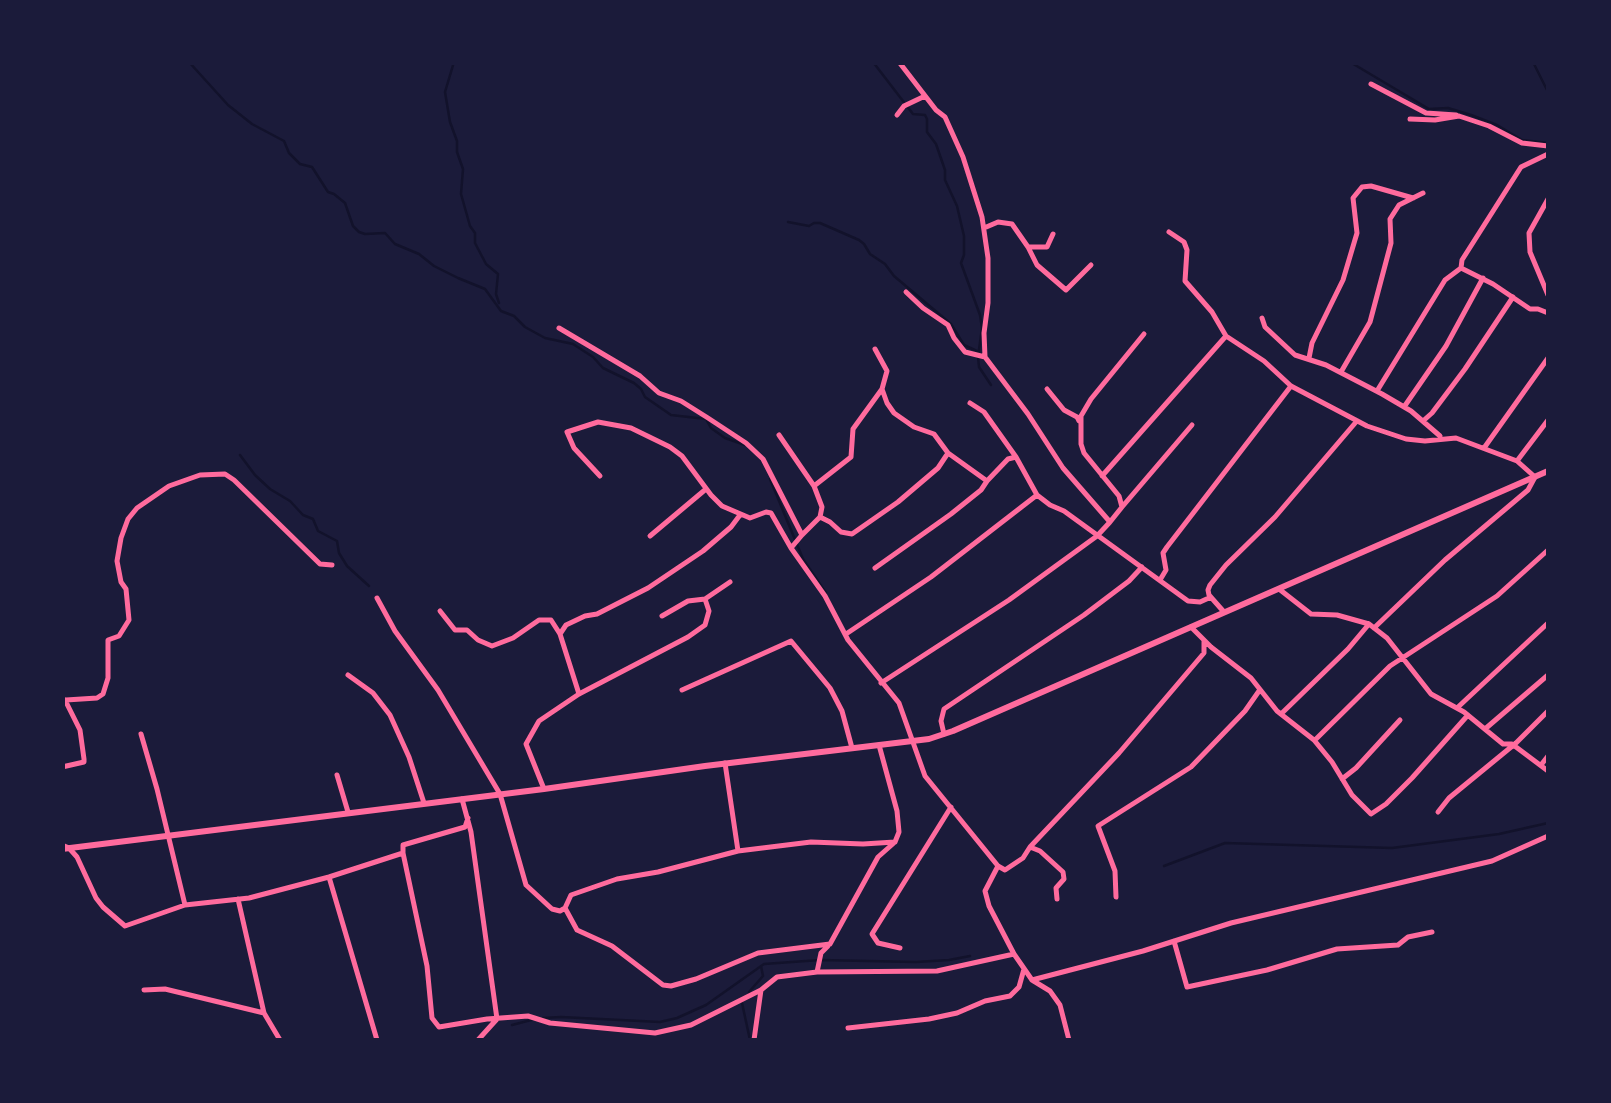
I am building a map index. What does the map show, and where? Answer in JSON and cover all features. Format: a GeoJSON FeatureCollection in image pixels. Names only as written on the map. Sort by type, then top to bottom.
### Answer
{"type":"FeatureCollection","features":[{"type":"Feature","properties":{"kind":"main road"},"geometry":{"type":"LineString","coordinates":[[65,847],[544,789],[944,734],[1548,471]]}},
{"type":"Feature","properties":{"kind":"street"},"geometry":{"type":"LineString","coordinates":[[900,62],[945,117],[984,228],[988,258],[985,357]]}},
{"type":"Feature","properties":{"kind":"street"},"geometry":{"type":"LineString","coordinates":[[1371,84],[1426,113],[1449,113],[1490,126],[1522,142],[1548,146]]}},
{"type":"Feature","properties":{"kind":"street"},"geometry":{"type":"LineString","coordinates":[[898,115],[904,106],[925,96]]}},
{"type":"Feature","properties":{"kind":"street"},"geometry":{"type":"LineString","coordinates":[[1410,119],[1458,116]]}},
{"type":"Feature","properties":{"kind":"street"},"geometry":{"type":"LineString","coordinates":[[1377,391],[1445,280],[1461,268],[1462,260],[1520,166],[1548,154]]}},
{"type":"Feature","properties":{"kind":"street"},"geometry":{"type":"LineString","coordinates":[[1309,358],[1312,343],[1343,280],[1357,233],[1353,198],[1362,187],[1370,186],[1413,198]]}},
{"type":"Feature","properties":{"kind":"street"},"geometry":{"type":"LineString","coordinates":[[1340,372],[1370,322],[1391,243],[1390,220],[1399,205],[1423,193]]}},
{"type":"Feature","properties":{"kind":"street"},"geometry":{"type":"LineString","coordinates":[[1548,200],[1529,233],[1530,252],[1548,296]]}},
{"type":"Feature","properties":{"kind":"street"},"geometry":{"type":"LineString","coordinates":[[984,228],[998,222],[1012,224],[1037,266],[1066,290],[1090,265]]}},
{"type":"Feature","properties":{"kind":"street"},"geometry":{"type":"LineString","coordinates":[[1170,232],[1184,242],[1187,250],[1185,281],[1212,312],[1226,336],[1264,360],[1291,386],[1356,422],[1406,440],[1456,438],[1516,461],[1535,477],[1528,490],[1371,626],[1282,714]]}},
{"type":"Feature","properties":{"kind":"street"},"geometry":{"type":"LineString","coordinates":[[1028,247],[1047,247],[1054,234]]}},
{"type":"Feature","properties":{"kind":"street"},"geometry":{"type":"LineString","coordinates":[[1461,268],[1530,309],[1548,313]]}},
{"type":"Feature","properties":{"kind":"street"},"geometry":{"type":"LineString","coordinates":[[1404,407],[1446,346],[1483,278]]}},
{"type":"Feature","properties":{"kind":"street"},"geometry":{"type":"LineString","coordinates":[[906,292],[922,308],[948,324],[966,352],[985,357],[1063,468],[1110,522]]}},
{"type":"Feature","properties":{"kind":"street"},"geometry":{"type":"LineString","coordinates":[[1423,421],[1466,369],[1513,297]]}},
{"type":"Feature","properties":{"kind":"street"},"geometry":{"type":"LineString","coordinates":[[1262,318],[1265,327],[1295,355],[1377,391],[1442,438]]}},
{"type":"Feature","properties":{"kind":"street"},"geometry":{"type":"LineString","coordinates":[[559,328],[640,376],[658,394],[681,401],[746,443],[763,458],[802,535]]}},
{"type":"Feature","properties":{"kind":"street"},"geometry":{"type":"LineString","coordinates":[[1122,507],[1120,496],[1084,453],[1081,416],[1144,334]]}},
{"type":"Feature","properties":{"kind":"street"},"geometry":{"type":"LineString","coordinates":[[1102,476],[1226,336]]}},
{"type":"Feature","properties":{"kind":"street"},"geometry":{"type":"LineString","coordinates":[[814,486],[852,457],[853,429],[882,389],[886,370],[874,349]]}},
{"type":"Feature","properties":{"kind":"street"},"geometry":{"type":"LineString","coordinates":[[1484,448],[1548,358]]}},
{"type":"Feature","properties":{"kind":"street"},"geometry":{"type":"LineString","coordinates":[[1160,580],[1166,570],[1163,553],[1167,547],[1291,386]]}},
{"type":"Feature","properties":{"kind":"street"},"geometry":{"type":"LineString","coordinates":[[882,389],[894,413],[914,427],[934,434],[948,452],[987,482]]}},
{"type":"Feature","properties":{"kind":"street"},"geometry":{"type":"LineString","coordinates":[[1048,389],[1080,424]]}},
{"type":"Feature","properties":{"kind":"street"},"geometry":{"type":"LineString","coordinates":[[970,403],[984,412],[1037,494],[1050,506],[1064,511],[1192,603],[1211,598]]}},
{"type":"Feature","properties":{"kind":"street"},"geometry":{"type":"LineString","coordinates":[[1516,461],[1548,420]]}},
{"type":"Feature","properties":{"kind":"street"},"geometry":{"type":"LineString","coordinates":[[600,476],[574,448],[567,432],[598,422],[631,428],[682,456],[722,506],[750,518],[771,513],[845,634],[900,703],[925,776],[1005,870],[1023,858],[1119,753],[1204,653],[1204,640]]}},
{"type":"Feature","properties":{"kind":"street"},"geometry":{"type":"LineString","coordinates":[[1225,612],[1208,590],[1226,565],[1275,517],[1356,422]]}},
{"type":"Feature","properties":{"kind":"street"},"geometry":{"type":"LineString","coordinates":[[881,683],[1009,600],[1097,536],[1192,425]]}},
{"type":"Feature","properties":{"kind":"street"},"geometry":{"type":"LineString","coordinates":[[778,435],[814,486],[822,507],[820,517],[791,548]]}},
{"type":"Feature","properties":{"kind":"street"},"geometry":{"type":"LineString","coordinates":[[820,517],[840,532],[852,534],[938,468],[948,452]]}},
{"type":"Feature","properties":{"kind":"street"},"geometry":{"type":"LineString","coordinates":[[875,568],[982,490],[1008,459],[1016,457]]}},
{"type":"Feature","properties":{"kind":"street"},"geometry":{"type":"LineString","coordinates":[[62,767],[84,762],[80,730],[64,701],[104,694],[108,640],[119,636],[129,620],[126,589],[117,562],[128,519],[137,508],[169,486],[200,475],[225,474],[320,564],[332,566]]}},
{"type":"Feature","properties":{"kind":"street"},"geometry":{"type":"LineString","coordinates":[[650,536],[706,489]]}},
{"type":"Feature","properties":{"kind":"street"},"geometry":{"type":"LineString","coordinates":[[845,634],[931,578],[1037,494]]}},
{"type":"Feature","properties":{"kind":"street"},"geometry":{"type":"LineString","coordinates":[[560,634],[566,625],[648,588],[732,528],[740,515]]}},
{"type":"Feature","properties":{"kind":"street"},"geometry":{"type":"LineString","coordinates":[[1314,740],[1402,657],[1497,596],[1548,550]]}},
{"type":"Feature","properties":{"kind":"street"},"geometry":{"type":"LineString","coordinates":[[944,734],[944,709],[1084,615],[1142,567]]}},
{"type":"Feature","properties":{"kind":"street"},"geometry":{"type":"LineString","coordinates":[[662,616],[688,601],[705,598],[730,582]]}},
{"type":"Feature","properties":{"kind":"street"},"geometry":{"type":"LineString","coordinates":[[1279,588],[1311,614],[1337,615],[1371,626],[1387,638],[1431,694],[1548,771]]}},
{"type":"Feature","properties":{"kind":"street"},"geometry":{"type":"LineString","coordinates":[[377,598],[500,794],[526,885],[552,910],[565,908],[572,895],[616,880],[738,851],[811,842],[895,842]]}},
{"type":"Feature","properties":{"kind":"street"},"geometry":{"type":"LineString","coordinates":[[544,789],[526,744],[539,721],[579,694],[705,625],[709,611],[705,598]]}},
{"type":"Feature","properties":{"kind":"street"},"geometry":{"type":"LineString","coordinates":[[440,611],[455,630],[467,630],[492,646],[513,638],[539,620],[550,620],[560,634],[579,694]]}},
{"type":"Feature","properties":{"kind":"street"},"geometry":{"type":"LineString","coordinates":[[1457,708],[1548,624]]}},
{"type":"Feature","properties":{"kind":"street"},"geometry":{"type":"LineString","coordinates":[[1190,627],[1251,678],[1282,714],[1314,740],[1371,814],[1412,778],[1468,715]]}},
{"type":"Feature","properties":{"kind":"street"},"geometry":{"type":"LineString","coordinates":[[682,690],[792,641],[830,688],[842,712],[852,748]]}},
{"type":"Feature","properties":{"kind":"street"},"geometry":{"type":"LineString","coordinates":[[348,675],[373,693],[390,715],[424,803]]}},
{"type":"Feature","properties":{"kind":"street"},"geometry":{"type":"LineString","coordinates":[[1485,729],[1548,675]]}},
{"type":"Feature","properties":{"kind":"street"},"geometry":{"type":"LineString","coordinates":[[1116,896],[1114,871],[1098,826],[1191,767],[1260,691]]}},
{"type":"Feature","properties":{"kind":"street"},"geometry":{"type":"LineString","coordinates":[[1438,812],[1548,710]]}},
{"type":"Feature","properties":{"kind":"street"},"geometry":{"type":"LineString","coordinates":[[1342,779],[1400,720]]}},
{"type":"Feature","properties":{"kind":"street"},"geometry":{"type":"LineString","coordinates":[[141,734],[185,905]]}},
{"type":"Feature","properties":{"kind":"street"},"geometry":{"type":"LineString","coordinates":[[818,972],[821,953],[830,944],[878,857],[895,842],[899,832],[878,745]]}},
{"type":"Feature","properties":{"kind":"street"},"geometry":{"type":"LineString","coordinates":[[1541,765],[1548,756]]}},
{"type":"Feature","properties":{"kind":"street"},"geometry":{"type":"LineString","coordinates":[[724,763],[738,851]]}},
{"type":"Feature","properties":{"kind":"street"},"geometry":{"type":"LineString","coordinates":[[337,775],[348,812]]}},
{"type":"Feature","properties":{"kind":"street"},"geometry":{"type":"LineString","coordinates":[[462,799],[497,1019]]}},
{"type":"Feature","properties":{"kind":"street"},"geometry":{"type":"LineString","coordinates":[[900,948],[878,943],[872,934],[951,807]]}},
{"type":"Feature","properties":{"kind":"street"},"geometry":{"type":"LineString","coordinates":[[468,818],[465,828],[403,845],[424,949],[432,1018],[439,1027],[487,1018],[528,1016],[550,1023],[654,1032],[691,1025],[761,990],[777,976],[937,971],[1014,954]]}},
{"type":"Feature","properties":{"kind":"street"},"geometry":{"type":"LineString","coordinates":[[1032,980],[1230,923],[1492,860],[1548,836]]}},
{"type":"Feature","properties":{"kind":"street"},"geometry":{"type":"LineString","coordinates":[[65,847],[84,869],[103,908],[126,926],[185,905],[238,899],[329,877],[403,853]]}},
{"type":"Feature","properties":{"kind":"street"},"geometry":{"type":"LineString","coordinates":[[1030,847],[1062,872],[1064,879],[1056,888],[1057,899]]}},
{"type":"Feature","properties":{"kind":"street"},"geometry":{"type":"LineString","coordinates":[[998,866],[985,891],[989,906],[1024,969],[1060,1005],[1069,1040]]}},
{"type":"Feature","properties":{"kind":"street"},"geometry":{"type":"LineString","coordinates":[[329,877],[376,1040]]}},
{"type":"Feature","properties":{"kind":"street"},"geometry":{"type":"LineString","coordinates":[[238,899],[264,1013],[280,1040]]}},
{"type":"Feature","properties":{"kind":"street"},"geometry":{"type":"LineString","coordinates":[[565,908],[577,930],[612,946],[663,985],[696,979],[758,953],[830,944]]}},
{"type":"Feature","properties":{"kind":"street"},"geometry":{"type":"LineString","coordinates":[[1174,941],[1187,988],[1337,950],[1398,944],[1408,937],[1432,932]]}},
{"type":"Feature","properties":{"kind":"street"},"geometry":{"type":"LineString","coordinates":[[848,1028],[929,1019],[1010,996],[1019,987],[1024,969]]}},
{"type":"Feature","properties":{"kind":"street"},"geometry":{"type":"LineString","coordinates":[[144,990],[166,988],[264,1013]]}},
{"type":"Feature","properties":{"kind":"street"},"geometry":{"type":"LineString","coordinates":[[754,1040],[761,990]]}},
{"type":"Feature","properties":{"kind":"street"},"geometry":{"type":"LineString","coordinates":[[478,1040],[497,1019]]}},
{"type":"Feature","properties":{"kind":"waterway"},"geometry":{"type":"LineString","coordinates":[[189,62],[228,105],[252,124],[284,141],[300,164],[312,167],[328,192],[345,203],[359,232],[385,233],[395,244],[419,254],[434,266],[485,289],[501,311],[514,316],[525,327],[545,338],[573,344],[603,368],[634,383],[645,397],[671,415],[706,419],[725,438],[745,445]]}},
{"type":"Feature","properties":{"kind":"waterway"},"geometry":{"type":"LineString","coordinates":[[454,62],[445,92],[463,169],[461,194],[475,243],[486,264],[498,274],[499,303]]}},
{"type":"Feature","properties":{"kind":"waterway"},"geometry":{"type":"LineString","coordinates":[[873,62],[913,114],[925,115],[927,119],[927,132],[936,144],[945,180],[957,206],[964,236],[961,263],[982,328],[979,367],[991,385]]}},
{"type":"Feature","properties":{"kind":"waterway"},"geometry":{"type":"LineString","coordinates":[[1350,62],[1429,109],[1448,108],[1497,125],[1522,140],[1548,143]]}},
{"type":"Feature","properties":{"kind":"waterway"},"geometry":{"type":"LineString","coordinates":[[1533,62],[1548,92]]}},
{"type":"Feature","properties":{"kind":"waterway"},"geometry":{"type":"LineString","coordinates":[[788,222],[809,226],[820,223],[859,240],[951,324],[964,345],[979,352]]}},
{"type":"Feature","properties":{"kind":"waterway"},"geometry":{"type":"LineString","coordinates":[[240,455],[270,489],[313,519],[318,531],[337,541],[347,566],[369,586]]}},
{"type":"Feature","properties":{"kind":"waterway"},"geometry":{"type":"LineString","coordinates":[[770,479],[803,559],[826,593]]}},
{"type":"Feature","properties":{"kind":"waterway"},"geometry":{"type":"LineString","coordinates":[[1164,866],[1225,843],[1392,848],[1499,834],[1548,823]]}},
{"type":"Feature","properties":{"kind":"waterway"},"geometry":{"type":"LineString","coordinates":[[543,1018],[660,1022],[677,1018],[706,1005],[764,964],[820,960],[916,962],[970,956]]}},
{"type":"Feature","properties":{"kind":"waterway"},"geometry":{"type":"LineString","coordinates":[[749,992],[763,976],[761,966]]}},
{"type":"Feature","properties":{"kind":"waterway"},"geometry":{"type":"LineString","coordinates":[[742,1003],[750,1040]]}},
{"type":"Feature","properties":{"kind":"waterway"},"geometry":{"type":"LineString","coordinates":[[512,1025],[535,1019]]}}]}
